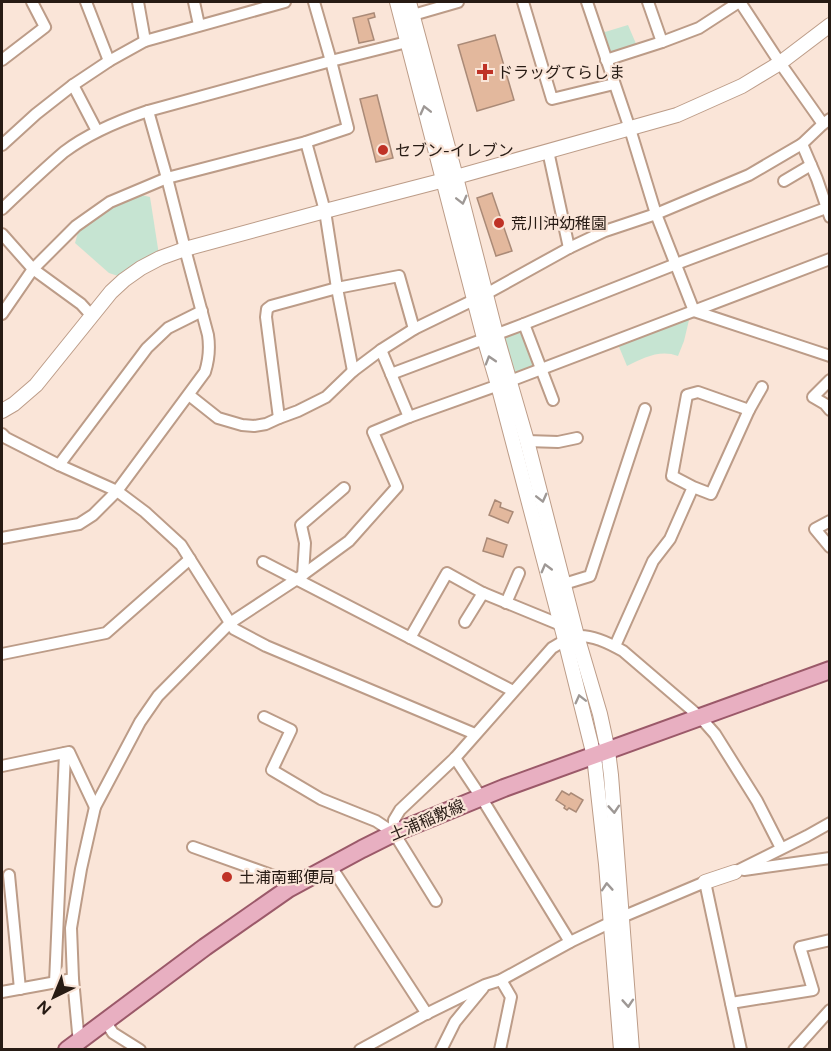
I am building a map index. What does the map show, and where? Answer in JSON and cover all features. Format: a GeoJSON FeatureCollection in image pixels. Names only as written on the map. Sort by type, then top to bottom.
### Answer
{"type":"FeatureCollection","features":[{"type":"Feature","properties":{"kind":"main road","name":"土浦稲敷線"},"geometry":{"type":"LineString","coordinates":[[75,1046],[205,947],[288,889],[394,833],[481,797],[830,670]]}},
{"type":"Feature","properties":{"kind":"street"},"geometry":{"type":"LineString","coordinates":[[2,60],[45,27],[32,2]]}},
{"type":"Feature","properties":{"kind":"street"},"geometry":{"type":"LineString","coordinates":[[86,2],[109,61]]}},
{"type":"Feature","properties":{"kind":"street"},"geometry":{"type":"LineString","coordinates":[[138,2],[145,41]]}},
{"type":"Feature","properties":{"kind":"street"},"geometry":{"type":"LineString","coordinates":[[194,2],[199,25]]}},
{"type":"Feature","properties":{"kind":"street"},"geometry":{"type":"LineString","coordinates":[[2,145],[73,85],[145,41],[285,2]]}},
{"type":"Feature","properties":{"kind":"street"},"geometry":{"type":"LineString","coordinates":[[2,314],[33,269],[76,226],[110,202],[167,178],[306,142],[348,128],[314,2]]}},
{"type":"Feature","properties":{"kind":"street"},"geometry":{"type":"LineString","coordinates":[[397,2],[442,180],[480,297]]}},
{"type":"Feature","properties":{"kind":"street"},"geometry":{"type":"LineString","coordinates":[[458,2],[411,8],[456,177],[480,297],[504,383],[561,625],[571,638]]}},
{"type":"Feature","properties":{"kind":"street"},"geometry":{"type":"LineString","coordinates":[[523,2],[552,99],[614,84]]}},
{"type":"Feature","properties":{"kind":"street"},"geometry":{"type":"LineString","coordinates":[[587,2],[656,214],[694,311],[830,356]]}},
{"type":"Feature","properties":{"kind":"street"},"geometry":{"type":"LineString","coordinates":[[648,2],[662,42]]}},
{"type":"Feature","properties":{"kind":"street"},"geometry":{"type":"LineString","coordinates":[[189,394],[218,418],[242,425],[266,424],[298,411],[326,397],[353,371],[414,329],[605,231],[656,214],[749,175],[802,144],[826,122],[780,63],[740,2],[699,28],[606,60]]}},
{"type":"Feature","properties":{"kind":"street"},"geometry":{"type":"LineString","coordinates":[[2,411],[36,386],[111,292],[141,268],[160,258],[325,210],[456,177],[678,115],[742,86],[780,63],[830,25]]}},
{"type":"Feature","properties":{"kind":"street"},"geometry":{"type":"LineString","coordinates":[[2,209],[66,151],[120,120],[407,42]]}},
{"type":"Feature","properties":{"kind":"street"},"geometry":{"type":"LineString","coordinates":[[73,85],[98,131]]}},
{"type":"Feature","properties":{"kind":"street"},"geometry":{"type":"LineString","coordinates":[[2,538],[79,524],[93,515],[117,491],[205,372],[210,346],[148,111]]}},
{"type":"Feature","properties":{"kind":"street"},"geometry":{"type":"LineString","coordinates":[[306,142],[325,210],[353,371]]}},
{"type":"Feature","properties":{"kind":"street"},"geometry":{"type":"LineString","coordinates":[[391,374],[675,264],[828,213],[825,192],[802,144]]}},
{"type":"Feature","properties":{"kind":"street"},"geometry":{"type":"LineString","coordinates":[[548,151],[569,248]]}},
{"type":"Feature","properties":{"kind":"street"},"geometry":{"type":"LineString","coordinates":[[784,181],[811,165]]}},
{"type":"Feature","properties":{"kind":"street"},"geometry":{"type":"LineString","coordinates":[[2,234],[33,269],[81,304],[91,315]]}},
{"type":"Feature","properties":{"kind":"street"},"geometry":{"type":"LineString","coordinates":[[75,1046],[71,928],[95,807],[140,722],[158,696],[230,623],[300,577],[349,541],[397,488],[373,432],[830,260]]}},
{"type":"Feature","properties":{"kind":"street"},"geometry":{"type":"LineString","coordinates":[[279,418],[266,317],[267,309],[271,306],[337,288],[399,276],[414,329]]}},
{"type":"Feature","properties":{"kind":"street"},"geometry":{"type":"LineString","coordinates":[[59,465],[147,348],[168,328],[202,310]]}},
{"type":"Feature","properties":{"kind":"street"},"geometry":{"type":"LineString","coordinates":[[524,324],[553,400]]}},
{"type":"Feature","properties":{"kind":"street"},"geometry":{"type":"LineString","coordinates":[[381,350],[409,417]]}},
{"type":"Feature","properties":{"kind":"street"},"geometry":{"type":"LineString","coordinates":[[830,380],[813,397],[830,410]]}},
{"type":"Feature","properties":{"kind":"street"},"geometry":{"type":"LineString","coordinates":[[504,383],[527,441],[564,584],[571,638],[601,753],[606,864],[616,920],[632,1050]]}},
{"type":"Feature","properties":{"kind":"street"},"geometry":{"type":"LineString","coordinates":[[749,410],[698,392],[687,395],[672,476],[711,494],[749,410],[762,387]]}},
{"type":"Feature","properties":{"kind":"street"},"geometry":{"type":"LineString","coordinates":[[564,584],[590,576],[645,409]]}},
{"type":"Feature","properties":{"kind":"street"},"geometry":{"type":"LineString","coordinates":[[2,434],[59,465],[117,491],[145,512],[181,545],[234,629],[266,646],[475,734]]}},
{"type":"Feature","properties":{"kind":"street"},"geometry":{"type":"LineString","coordinates":[[527,441],[558,442],[577,438]]}},
{"type":"Feature","properties":{"kind":"street"},"geometry":{"type":"LineString","coordinates":[[615,646],[653,561],[670,540],[693,487]]}},
{"type":"Feature","properties":{"kind":"street"},"geometry":{"type":"LineString","coordinates":[[300,577],[305,543],[301,525],[344,488]]}},
{"type":"Feature","properties":{"kind":"street"},"geometry":{"type":"LineString","coordinates":[[830,520],[815,529],[830,547]]}},
{"type":"Feature","properties":{"kind":"street"},"geometry":{"type":"LineString","coordinates":[[2,654],[106,633],[190,559]]}},
{"type":"Feature","properties":{"kind":"street"},"geometry":{"type":"LineString","coordinates":[[263,562],[300,577],[410,638],[513,691]]}},
{"type":"Feature","properties":{"kind":"street"},"geometry":{"type":"LineString","coordinates":[[410,638],[447,573],[483,593],[561,625]]}},
{"type":"Feature","properties":{"kind":"street"},"geometry":{"type":"LineString","coordinates":[[506,603],[519,573]]}},
{"type":"Feature","properties":{"kind":"street"},"geometry":{"type":"LineString","coordinates":[[465,622],[483,593]]}},
{"type":"Feature","properties":{"kind":"street"},"geometry":{"type":"LineString","coordinates":[[394,833],[394,820],[400,810],[454,758],[552,648],[571,638],[589,637],[615,646],[640,664],[700,717],[715,734],[733,761],[781,848]]}},
{"type":"Feature","properties":{"kind":"street"},"geometry":{"type":"LineString","coordinates":[[264,717],[291,730],[272,770],[321,799],[376,821],[394,833],[436,901]]}},
{"type":"Feature","properties":{"kind":"street"},"geometry":{"type":"LineString","coordinates":[[2,766],[69,752],[95,807]]}},
{"type":"Feature","properties":{"kind":"street"},"geometry":{"type":"LineString","coordinates":[[55,983],[65,753]]}},
{"type":"Feature","properties":{"kind":"street"},"geometry":{"type":"LineString","coordinates":[[454,758],[481,797],[570,942]]}},
{"type":"Feature","properties":{"kind":"street"},"geometry":{"type":"LineString","coordinates":[[360,1050],[485,985],[501,980],[570,942],[705,882],[735,872],[830,823]]}},
{"type":"Feature","properties":{"kind":"street"},"geometry":{"type":"LineString","coordinates":[[193,847],[277,877],[288,889]]}},
{"type":"Feature","properties":{"kind":"street"},"geometry":{"type":"LineString","coordinates":[[735,872],[830,858]]}},
{"type":"Feature","properties":{"kind":"street"},"geometry":{"type":"LineString","coordinates":[[330,865],[427,1014]]}},
{"type":"Feature","properties":{"kind":"street"},"geometry":{"type":"LineString","coordinates":[[9,875],[20,989]]}},
{"type":"Feature","properties":{"kind":"street"},"geometry":{"type":"LineString","coordinates":[[705,882],[741,1050]]}},
{"type":"Feature","properties":{"kind":"street"},"geometry":{"type":"LineString","coordinates":[[616,920],[621,1050]]}},
{"type":"Feature","properties":{"kind":"street"},"geometry":{"type":"LineString","coordinates":[[731,1003],[813,990],[800,947],[830,940]]}},
{"type":"Feature","properties":{"kind":"street"},"geometry":{"type":"LineString","coordinates":[[2,992],[73,979]]}},
{"type":"Feature","properties":{"kind":"street"},"geometry":{"type":"LineString","coordinates":[[500,1050],[511,997],[501,980]]}},
{"type":"Feature","properties":{"kind":"street"},"geometry":{"type":"LineString","coordinates":[[441,1050],[455,1022],[485,985]]}},
{"type":"Feature","properties":{"kind":"street"},"geometry":{"type":"LineString","coordinates":[[794,1050],[830,1010]]}},
{"type":"Feature","properties":{"kind":"street"},"geometry":{"type":"LineString","coordinates":[[105,1021],[113,1033],[140,1050]]}},
{"type":"Feature","properties":{"kind":"green space"},"geometry":{"type":"Polygon","coordinates":[[[597,22],[605,32],[628,25],[637,46],[608,57],[597,22]]]}},
{"type":"Feature","properties":{"kind":"green space"},"geometry":{"type":"Polygon","coordinates":[[[137,194],[150,197],[159,255],[121,277],[109,273],[75,243],[79,229],[112,205],[137,194]]]}},
{"type":"Feature","properties":{"kind":"green space"},"geometry":{"type":"Polygon","coordinates":[[[693,314],[678,356],[658,354],[645,357],[627,366],[617,342],[693,314]]]}},
{"type":"Feature","properties":{"kind":"green space"},"geometry":{"type":"Polygon","coordinates":[[[523,326],[538,368],[511,378],[499,335],[523,326]]]}},
{"type":"Feature","properties":{"kind":"building"},"geometry":{"type":"Polygon","coordinates":[[[374,13],[375,17],[368,19],[374,40],[359,43],[353,18],[374,13]]]}},
{"type":"Feature","properties":{"kind":"building"},"geometry":{"type":"Polygon","coordinates":[[[495,35],[514,100],[477,111],[458,45],[495,35]]]}},
{"type":"Feature","properties":{"kind":"building"},"geometry":{"type":"Polygon","coordinates":[[[377,95],[393,158],[376,162],[360,99],[377,95]]]}},
{"type":"Feature","properties":{"kind":"building"},"geometry":{"type":"Polygon","coordinates":[[[492,193],[512,251],[496,256],[477,198],[492,193]]]}},
{"type":"Feature","properties":{"kind":"building"},"geometry":{"type":"Polygon","coordinates":[[[495,500],[501,503],[500,507],[513,512],[508,523],[489,515],[495,500]]]}},
{"type":"Feature","properties":{"kind":"building"},"geometry":{"type":"Polygon","coordinates":[[[487,538],[507,545],[503,557],[483,551],[487,538]]]}},
{"type":"Feature","properties":{"kind":"building"},"geometry":{"type":"Polygon","coordinates":[[[562,791],[583,800],[576,812],[569,808],[567,810],[556,800],[562,791]]]}},
{"type":"Feature","properties":{"kind":"place","name":"ドラッグてらしま"},"geometry":{"type":"Point","coordinates":[485,72]}},
{"type":"Feature","properties":{"kind":"place","name":"セブン-イレブン"},"geometry":{"type":"Point","coordinates":[383,150]}},
{"type":"Feature","properties":{"kind":"place","name":"荒川沖幼稚園"},"geometry":{"type":"Point","coordinates":[499,223]}},
{"type":"Feature","properties":{"kind":"place","name":"土浦南郵便局"},"geometry":{"type":"Point","coordinates":[227,877]}}]}
